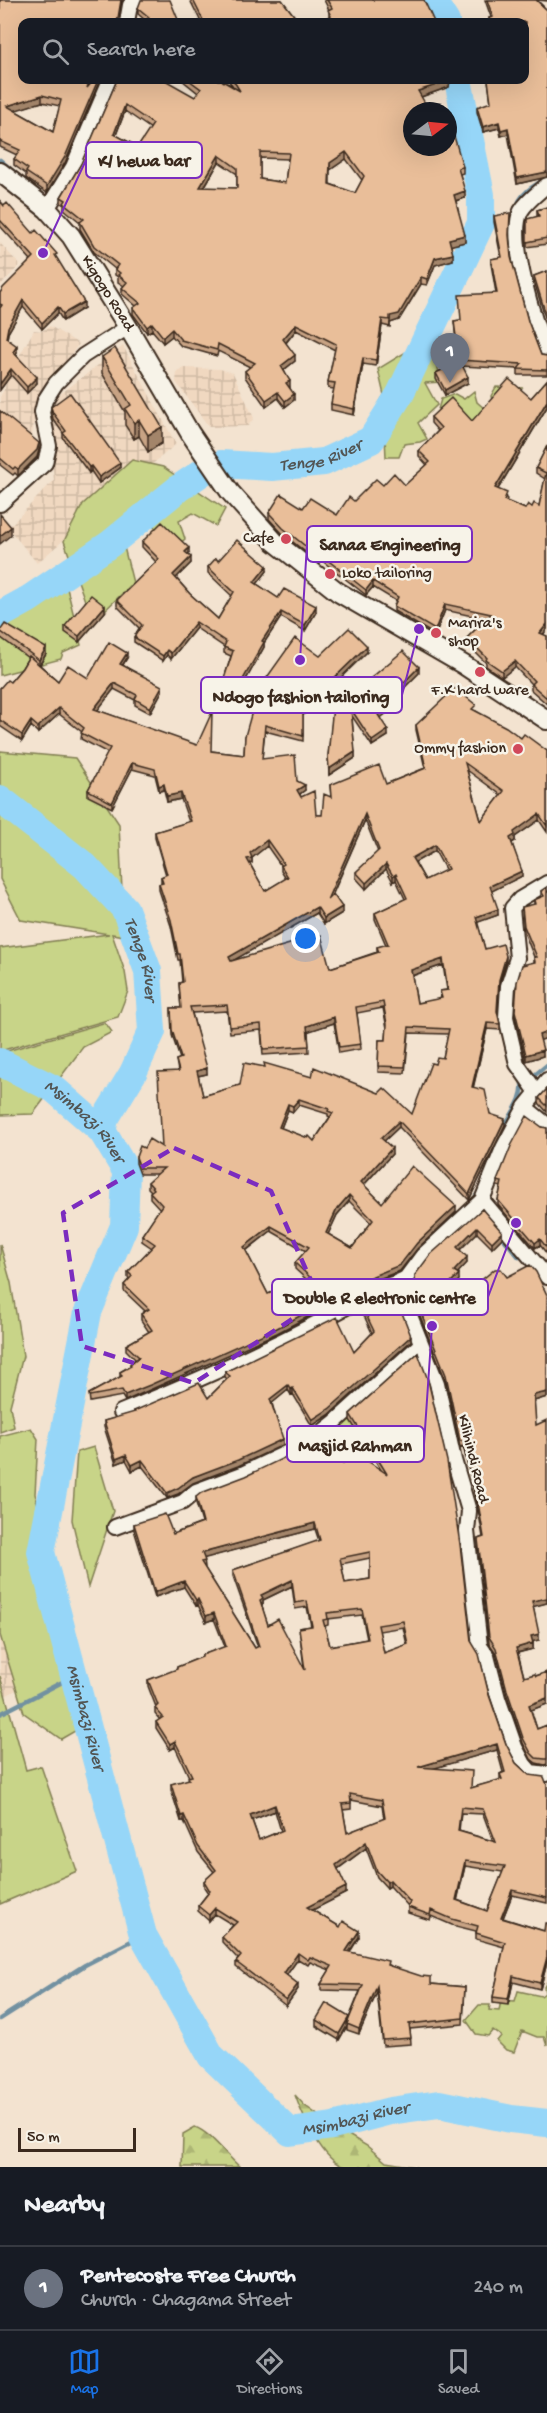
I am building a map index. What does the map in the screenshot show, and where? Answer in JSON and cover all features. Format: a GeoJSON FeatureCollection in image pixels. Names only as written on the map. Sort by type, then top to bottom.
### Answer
{"type":"FeatureCollection","features":[{"type":"Feature","properties":{"kind":"street"},"geometry":{"type":"LineString","coordinates":[[128,18],[130,5],[135,0]]}},
{"type":"Feature","properties":{"kind":"street"},"geometry":{"type":"LineString","coordinates":[[48,209],[73,167],[108,84]]}},
{"type":"Feature","properties":{"kind":"street","name":"Kigogo Road"},"geometry":{"type":"LineString","coordinates":[[0,172],[48,209],[71,236],[190,433],[230,492],[275,542],[338,592],[464,665],[547,720]]}},
{"type":"Feature","properties":{"kind":"street"},"geometry":{"type":"LineString","coordinates":[[547,185],[521,212],[518,234],[531,310],[547,354]]}},
{"type":"Feature","properties":{"kind":"street"},"geometry":{"type":"LineString","coordinates":[[3,495],[45,463],[49,446],[42,412],[45,400],[56,383],[83,356],[128,327]]}},
{"type":"Feature","properties":{"kind":"street"},"geometry":{"type":"LineString","coordinates":[[536,1091],[517,1064],[506,1017],[508,986],[517,958],[512,908],[520,899],[547,883]]}},
{"type":"Feature","properties":{"kind":"street"},"geometry":{"type":"LineString","coordinates":[[121,1412],[169,1393],[319,1322],[376,1290],[396,1285],[406,1278],[423,1255],[482,1200],[503,1148],[525,1107],[547,1080]]}},
{"type":"Feature","properties":{"kind":"street"},"geometry":{"type":"LineString","coordinates":[[525,1107],[547,1125]]}},
{"type":"Feature","properties":{"kind":"street"},"geometry":{"type":"LineString","coordinates":[[482,1200],[547,1277]]}},
{"type":"Feature","properties":{"kind":"street","name":"Kilihindi Road"},"geometry":{"type":"LineString","coordinates":[[406,1278],[407,1308],[437,1383],[454,1460],[469,1511],[467,1531],[480,1646],[487,1656],[498,1698],[515,1747],[531,1772],[547,1774]]}},
{"type":"Feature","properties":{"kind":"street"},"geometry":{"type":"LineString","coordinates":[[115,1527],[183,1502],[196,1491],[242,1474],[311,1441],[422,1344]]}},
{"type":"Feature","properties":{"kind":"highlighted area"},"geometry":{"type":"Polygon","coordinates":[[[174,1148],[271,1191],[320,1301],[194,1383],[82,1346],[63,1213],[174,1148]]]}},
{"type":"Feature","properties":{"kind":"shaded area"},"geometry":{"type":"Polygon","coordinates":[[[0,243],[20,265],[0,286],[0,243]]]}},
{"type":"Feature","properties":{"kind":"shaded area"},"geometry":{"type":"Polygon","coordinates":[[[50,326],[79,344],[42,393],[31,444],[0,415],[0,397],[5,388],[6,379],[34,330],[42,331],[50,326]]]}},
{"type":"Feature","properties":{"kind":"shaded area"},"geometry":{"type":"Polygon","coordinates":[[[123,346],[176,444],[37,563],[8,528],[54,480],[47,412],[50,402],[123,346]]]}},
{"type":"Feature","properties":{"kind":"shaded area"},"geometry":{"type":"Polygon","coordinates":[[[184,368],[220,369],[233,373],[254,418],[248,426],[209,427],[176,382],[177,371],[184,368]]]}},
{"type":"Feature","properties":{"kind":"shaded area"},"geometry":{"type":"Polygon","coordinates":[[[0,1519],[29,1683],[0,1699],[0,1519]]]}},
{"type":"Feature","properties":{"kind":"green space"},"geometry":{"type":"Polygon","coordinates":[[[423,332],[441,335],[438,369],[442,382],[425,383],[437,405],[418,423],[427,439],[404,444],[399,457],[386,457],[385,437],[378,433],[376,423],[377,409],[384,395],[378,369],[411,349],[423,332]]]}},
{"type":"Feature","properties":{"kind":"green space"},"geometry":{"type":"Polygon","coordinates":[[[496,387],[522,388],[487,430],[437,413],[441,399],[455,394],[464,399],[474,391],[477,402],[485,409],[492,400],[491,396],[496,387]]]}},
{"type":"Feature","properties":{"kind":"green space"},"geometry":{"type":"Polygon","coordinates":[[[132,460],[163,467],[225,509],[216,526],[193,513],[179,521],[185,539],[172,550],[151,522],[124,547],[133,583],[98,617],[91,618],[64,541],[83,504],[132,460]]]}},
{"type":"Feature","properties":{"kind":"green space"},"geometry":{"type":"Polygon","coordinates":[[[65,580],[81,645],[63,653],[61,659],[0,675],[0,602],[30,588],[65,580]]]}},
{"type":"Feature","properties":{"kind":"green space"},"geometry":{"type":"Polygon","coordinates":[[[0,751],[75,758],[119,824],[124,936],[112,934],[125,972],[128,991],[118,1017],[0,1051],[0,948],[109,934],[21,920],[0,879],[0,751]]]}},
{"type":"Feature","properties":{"kind":"green space"},"geometry":{"type":"Polygon","coordinates":[[[103,1023],[112,1032],[83,1047],[33,1114],[0,1115],[0,1053],[103,1023]]]}},
{"type":"Feature","properties":{"kind":"green space"},"geometry":{"type":"Polygon","coordinates":[[[0,1244],[11,1283],[23,1356],[10,1406],[14,1427],[0,1432],[0,1244]]]}},
{"type":"Feature","properties":{"kind":"green space"},"geometry":{"type":"Polygon","coordinates":[[[354,1413],[360,1431],[346,1432],[352,1447],[357,1448],[361,1453],[358,1455],[332,1440],[334,1428],[354,1413]]]}},
{"type":"Feature","properties":{"kind":"green space"},"geometry":{"type":"Polygon","coordinates":[[[31,1428],[38,1439],[35,1494],[56,1580],[64,1651],[82,1727],[61,1739],[24,1713],[0,1635],[0,1436],[31,1428]]]}},
{"type":"Feature","properties":{"kind":"green space"},"geometry":{"type":"Polygon","coordinates":[[[94,1447],[113,1511],[88,1587],[72,1520],[77,1452],[94,1447]]]}},
{"type":"Feature","properties":{"kind":"green space"},"geometry":{"type":"Polygon","coordinates":[[[0,1676],[26,1770],[41,1766],[77,1871],[0,1904],[0,1676]]]}},
{"type":"Feature","properties":{"kind":"green space"},"geometry":{"type":"Polygon","coordinates":[[[547,1982],[547,2046],[544,2037],[537,2037],[522,2031],[514,2052],[506,2050],[497,2041],[501,2036],[493,2030],[488,2036],[476,2034],[466,2020],[479,2005],[490,2005],[489,2010],[499,2011],[501,2000],[515,2001],[518,1991],[541,1996],[545,1993],[544,1987],[547,1982]]]}},
{"type":"Feature","properties":{"kind":"green space"},"geometry":{"type":"Polygon","coordinates":[[[295,2095],[304,2105],[367,2146],[386,2162],[416,2167],[345,2167],[337,2163],[314,2137],[295,2095]]]}},
{"type":"Feature","properties":{"kind":"green space"},"geometry":{"type":"Polygon","coordinates":[[[195,2127],[213,2139],[240,2167],[182,2167],[183,2134],[195,2127]]]}},
{"type":"Feature","properties":{"kind":"building"},"geometry":{"type":"Polygon","coordinates":[[[0,0],[121,0],[118,18],[18,18],[18,84],[88,84],[87,88],[90,84],[96,84],[65,157],[47,186],[26,172],[28,169],[14,159],[20,150],[0,141],[0,0]],[[42,95],[7,106],[53,132],[61,100],[42,95]]]}},
{"type":"Feature","properties":{"kind":"building"},"geometry":{"type":"Polygon","coordinates":[[[141,0],[170,0],[177,18],[148,18],[138,8],[141,0]]]}},
{"type":"Feature","properties":{"kind":"building"},"geometry":{"type":"Polygon","coordinates":[[[193,0],[282,0],[296,18],[202,18],[193,0]]]}},
{"type":"Feature","properties":{"kind":"building"},"geometry":{"type":"Polygon","coordinates":[[[327,0],[424,0],[432,18],[325,18],[331,16],[328,10],[332,8],[327,0]]]}},
{"type":"Feature","properties":{"kind":"building"},"geometry":{"type":"Polygon","coordinates":[[[487,0],[536,0],[547,10],[547,172],[517,178],[508,128],[501,130],[499,122],[483,127],[477,107],[491,102],[489,84],[529,84],[529,18],[489,18],[493,17],[487,0]]]}},
{"type":"Feature","properties":{"kind":"building"},"geometry":{"type":"Polygon","coordinates":[[[115,84],[172,84],[195,97],[201,89],[194,84],[228,84],[240,91],[236,84],[440,84],[418,91],[424,102],[403,102],[403,156],[457,156],[457,146],[463,167],[458,168],[465,191],[454,195],[465,235],[449,239],[453,254],[435,258],[427,279],[421,277],[399,314],[390,316],[390,320],[382,319],[376,360],[363,358],[354,409],[331,404],[335,383],[328,382],[336,344],[296,324],[283,339],[295,355],[281,366],[290,381],[286,383],[294,394],[285,401],[278,392],[266,400],[245,371],[255,363],[218,344],[217,350],[181,340],[172,329],[163,337],[152,323],[147,327],[133,308],[140,303],[122,288],[127,282],[118,275],[120,273],[115,269],[118,265],[94,246],[80,222],[84,219],[64,203],[66,200],[61,197],[81,164],[115,84]],[[125,105],[114,134],[138,147],[153,124],[125,105]],[[260,152],[260,179],[285,183],[289,153],[260,152]],[[346,152],[330,163],[329,184],[355,193],[364,176],[346,152]],[[219,155],[200,187],[237,188],[237,168],[219,155]]]}},
{"type":"Feature","properties":{"kind":"building"},"geometry":{"type":"Polygon","coordinates":[[[0,201],[4,206],[7,203],[33,233],[36,230],[57,254],[55,255],[84,302],[63,314],[58,307],[42,323],[23,300],[8,327],[6,338],[17,346],[13,352],[37,377],[27,387],[11,369],[0,384],[0,308],[2,305],[0,304],[0,293],[34,257],[0,220],[0,201]]]}},
{"type":"Feature","properties":{"kind":"building"},"geometry":{"type":"Polygon","coordinates":[[[547,207],[547,238],[527,242],[527,219],[539,216],[537,210],[547,207]]]}},
{"type":"Feature","properties":{"kind":"building"},"geometry":{"type":"Polygon","coordinates":[[[510,213],[511,257],[528,321],[541,355],[547,356],[547,370],[518,369],[522,364],[459,360],[454,321],[461,320],[459,295],[497,293],[491,259],[502,257],[494,216],[510,213]]]}},
{"type":"Feature","properties":{"kind":"building"},"geometry":{"type":"Polygon","coordinates":[[[547,271],[547,318],[534,276],[547,271]]]}},
{"type":"Feature","properties":{"kind":"building"},"geometry":{"type":"Polygon","coordinates":[[[115,348],[162,427],[148,435],[139,420],[134,423],[125,409],[131,405],[102,357],[115,348]]]}},
{"type":"Feature","properties":{"kind":"building"},"geometry":{"type":"Polygon","coordinates":[[[460,361],[468,377],[445,390],[436,373],[460,361]]]}},
{"type":"Feature","properties":{"kind":"building"},"geometry":{"type":"Polygon","coordinates":[[[509,379],[531,398],[547,380],[547,401],[495,488],[507,493],[504,500],[525,509],[528,504],[532,507],[534,503],[539,506],[546,473],[536,468],[547,446],[547,624],[540,633],[547,636],[547,698],[531,684],[534,681],[515,661],[502,671],[486,660],[487,658],[467,638],[491,614],[445,604],[435,630],[394,606],[398,597],[373,581],[366,590],[321,555],[319,557],[283,528],[269,513],[281,494],[303,508],[310,498],[337,515],[349,497],[354,501],[376,479],[383,485],[394,473],[405,485],[430,462],[419,451],[441,428],[431,417],[451,398],[472,421],[509,379]]]}},
{"type":"Feature","properties":{"kind":"building"},"geometry":{"type":"Polygon","coordinates":[[[70,393],[120,463],[99,477],[63,433],[66,431],[53,413],[51,407],[70,393]]]}},
{"type":"Feature","properties":{"kind":"building"},"geometry":{"type":"Polygon","coordinates":[[[0,411],[39,443],[37,450],[18,469],[15,467],[13,469],[0,458],[0,411]]]}},
{"type":"Feature","properties":{"kind":"building"},"geometry":{"type":"Polygon","coordinates":[[[0,514],[11,527],[0,536],[0,514]]]}},
{"type":"Feature","properties":{"kind":"building"},"geometry":{"type":"Polygon","coordinates":[[[162,522],[189,548],[185,552],[191,557],[173,575],[218,619],[234,592],[208,567],[216,558],[218,561],[237,540],[267,566],[254,582],[278,598],[284,589],[316,606],[305,625],[281,612],[262,641],[264,642],[237,690],[222,685],[233,651],[224,647],[226,642],[196,622],[171,653],[167,650],[163,656],[134,637],[142,625],[117,600],[159,559],[142,542],[162,522]]]}},
{"type":"Feature","properties":{"kind":"building"},"geometry":{"type":"Polygon","coordinates":[[[91,595],[105,606],[79,636],[65,626],[91,595]]]}},
{"type":"Feature","properties":{"kind":"building"},"geometry":{"type":"Polygon","coordinates":[[[5,624],[46,648],[39,660],[0,631],[5,624]]]}},
{"type":"Feature","properties":{"kind":"building"},"geometry":{"type":"Polygon","coordinates":[[[349,628],[367,646],[329,683],[352,694],[403,651],[419,667],[393,693],[397,699],[378,715],[388,730],[372,741],[351,709],[355,752],[329,769],[328,756],[333,706],[310,695],[303,710],[303,736],[265,725],[262,759],[295,755],[297,781],[305,785],[297,790],[301,797],[314,791],[316,815],[322,815],[324,794],[331,797],[330,785],[379,765],[386,784],[426,768],[416,725],[455,688],[476,705],[472,709],[506,727],[521,738],[524,734],[547,751],[547,826],[539,814],[514,832],[515,835],[510,838],[522,871],[490,886],[498,909],[476,917],[485,949],[503,944],[506,956],[499,980],[497,1011],[500,1024],[487,1023],[472,1087],[485,1090],[490,1114],[505,1119],[469,1194],[399,1121],[381,1138],[392,1148],[361,1182],[382,1203],[412,1166],[456,1206],[417,1243],[400,1265],[352,1288],[351,1285],[338,1296],[277,1328],[150,1385],[125,1395],[122,1390],[90,1396],[89,1394],[122,1376],[120,1372],[131,1366],[130,1364],[139,1357],[126,1345],[152,1330],[141,1314],[149,1309],[124,1285],[132,1276],[128,1272],[155,1244],[142,1235],[162,1205],[150,1192],[154,1189],[148,1182],[164,1168],[140,1168],[136,1157],[140,1146],[144,1148],[149,1139],[162,1147],[158,1072],[179,1071],[176,1060],[181,1058],[172,1030],[171,1008],[181,1008],[179,983],[183,982],[180,954],[178,954],[171,920],[159,884],[163,883],[161,877],[167,874],[155,832],[191,821],[181,793],[167,796],[164,784],[159,786],[155,769],[132,763],[112,803],[88,790],[110,748],[81,733],[84,728],[59,708],[38,727],[31,721],[22,735],[0,720],[0,688],[7,680],[10,682],[29,656],[58,681],[68,665],[88,678],[109,642],[127,653],[120,664],[162,686],[150,708],[135,699],[137,695],[114,683],[94,709],[197,745],[212,712],[211,751],[244,755],[245,736],[258,690],[295,638],[320,656],[349,628]],[[465,763],[481,821],[504,791],[465,763]],[[365,814],[327,900],[333,894],[342,907],[324,918],[317,907],[229,957],[231,961],[321,935],[330,968],[379,952],[377,947],[388,944],[375,913],[407,898],[396,874],[393,876],[386,864],[366,883],[356,872],[379,850],[365,814]],[[267,840],[250,853],[252,858],[247,859],[265,891],[288,877],[281,866],[284,864],[267,840]],[[435,845],[412,858],[425,880],[448,869],[435,845]],[[443,959],[411,970],[417,1003],[442,998],[440,991],[448,990],[443,959]],[[383,1002],[356,1007],[361,1044],[339,1047],[334,1017],[307,1026],[309,1046],[263,1049],[261,1024],[230,1027],[227,1005],[190,1007],[207,1068],[197,1071],[203,1096],[240,1085],[244,1063],[265,1067],[264,1063],[312,1077],[314,1067],[379,1093],[384,1088],[412,1114],[431,1063],[435,1064],[437,1057],[443,1058],[449,1029],[409,1027],[405,1067],[378,1066],[379,1040],[386,1040],[387,1024],[383,1002]],[[299,1099],[293,1106],[288,1104],[279,1127],[308,1138],[309,1136],[314,1141],[333,1113],[328,1111],[329,1109],[299,1099]],[[349,1195],[337,1209],[326,1233],[352,1248],[373,1220],[349,1195]],[[271,1226],[244,1247],[268,1294],[279,1289],[282,1297],[312,1279],[295,1263],[309,1247],[271,1226]]]}},
{"type":"Feature","properties":{"kind":"building"},"geometry":{"type":"Polygon","coordinates":[[[547,887],[547,1032],[539,1035],[543,1050],[526,1055],[515,1011],[517,982],[522,965],[535,962],[534,957],[537,957],[524,926],[522,907],[535,904],[534,900],[544,896],[541,891],[547,887]]]}},
{"type":"Feature","properties":{"kind":"building"},"geometry":{"type":"Polygon","coordinates":[[[547,1089],[547,1106],[539,1098],[547,1089]]]}},
{"type":"Feature","properties":{"kind":"building"},"geometry":{"type":"Polygon","coordinates":[[[527,1116],[547,1128],[547,1248],[540,1239],[535,1243],[498,1200],[502,1182],[497,1181],[511,1146],[527,1116]]]}},
{"type":"Feature","properties":{"kind":"building"},"geometry":{"type":"Polygon","coordinates":[[[482,1209],[502,1232],[492,1242],[477,1227],[457,1247],[467,1257],[454,1271],[459,1274],[432,1301],[442,1312],[495,1269],[501,1269],[507,1277],[530,1265],[547,1295],[547,1392],[534,1395],[536,1425],[547,1420],[547,1598],[532,1601],[539,1634],[531,1636],[533,1643],[516,1648],[524,1677],[547,1672],[547,1698],[529,1705],[537,1729],[547,1725],[547,1759],[536,1758],[523,1738],[496,1648],[489,1637],[478,1539],[484,1537],[478,1503],[463,1441],[460,1441],[446,1375],[416,1300],[415,1275],[430,1255],[482,1209]]]}},
{"type":"Feature","properties":{"kind":"building"},"geometry":{"type":"Polygon","coordinates":[[[397,1286],[399,1305],[411,1336],[329,1409],[312,1420],[293,1388],[291,1389],[288,1385],[270,1399],[283,1439],[238,1460],[193,1477],[167,1493],[142,1460],[132,1465],[126,1455],[116,1459],[104,1421],[135,1412],[199,1383],[208,1398],[230,1376],[225,1372],[337,1317],[354,1352],[374,1331],[361,1304],[397,1286]]]}},
{"type":"Feature","properties":{"kind":"building"},"geometry":{"type":"Polygon","coordinates":[[[418,1353],[428,1380],[447,1461],[460,1544],[471,1641],[479,1654],[489,1695],[506,1744],[516,1763],[529,1775],[544,1777],[547,1785],[547,1898],[512,1890],[501,1918],[544,1931],[545,1923],[547,1923],[547,1957],[540,1983],[513,1976],[508,1999],[493,1997],[505,1942],[476,1933],[478,1926],[431,1910],[430,1915],[408,1907],[410,1902],[390,1880],[387,1882],[377,1871],[366,1842],[336,1865],[346,1887],[307,1907],[340,1927],[343,1921],[359,1931],[346,1951],[388,1961],[387,1965],[431,1977],[431,1984],[465,1987],[463,2018],[409,2024],[411,2038],[383,2040],[377,1986],[359,2029],[347,2024],[363,1985],[321,1984],[332,1966],[310,1957],[308,1960],[298,1953],[284,1973],[298,1984],[286,2000],[236,1962],[241,1956],[222,1937],[237,1922],[215,1908],[209,1915],[198,1906],[210,1891],[204,1881],[216,1870],[198,1846],[184,1815],[181,1816],[171,1784],[192,1776],[175,1741],[170,1744],[156,1722],[163,1717],[155,1708],[158,1705],[148,1680],[226,1646],[214,1613],[206,1616],[198,1599],[196,1600],[184,1581],[155,1592],[134,1524],[165,1514],[173,1534],[203,1523],[196,1497],[201,1493],[246,1476],[325,1436],[343,1463],[351,1450],[387,1474],[350,1414],[418,1353]],[[315,1523],[202,1553],[205,1561],[201,1562],[255,1648],[259,1646],[233,1570],[320,1540],[315,1523]],[[370,1552],[340,1558],[345,1583],[370,1579],[370,1552]],[[292,1580],[261,1595],[263,1598],[260,1600],[268,1625],[278,1619],[305,1670],[299,1628],[312,1626],[307,1601],[295,1603],[292,1580]],[[362,1609],[327,1613],[328,1619],[323,1620],[330,1646],[368,1639],[362,1609]],[[403,1621],[378,1625],[384,1653],[408,1644],[403,1621]],[[497,1744],[418,1767],[472,1771],[471,1788],[502,1779],[500,1774],[505,1772],[497,1744]],[[350,1794],[351,1803],[342,1804],[347,1833],[385,1818],[382,1800],[350,1794]],[[275,1805],[250,1815],[259,1840],[283,1830],[275,1805]],[[461,1807],[458,1831],[496,1842],[483,1809],[461,1807]],[[465,1861],[456,1900],[487,1911],[505,1866],[465,1861]]]}},
{"type":"Feature","properties":{"kind":"building"},"geometry":{"type":"Polygon","coordinates":[[[326,2003],[349,2017],[339,2034],[316,2020],[326,2003]]]}},
{"type":"Feature","properties":{"kind":"waterway","name":"Tenge River"},"geometry":{"type":"LineString","coordinates":[[432,0],[443,18]]}},
{"type":"Feature","properties":{"kind":"waterway","name":"Tenge River"},"geometry":{"type":"LineString","coordinates":[[0,615],[29,599],[110,544],[179,488],[204,471],[221,464],[272,467],[324,462],[371,440],[400,394],[481,223],[481,195],[459,84]]}},
{"type":"Feature","properties":{"kind":"waterway"},"geometry":{"type":"LineString","coordinates":[[0,160],[21,178]]}},
{"type":"Feature","properties":{"kind":"waterway"},"geometry":{"type":"LineString","coordinates":[[516,210],[523,195],[547,178]]}},
{"type":"Feature","properties":{"kind":"waterway","name":"Tenge River"},"geometry":{"type":"LineString","coordinates":[[0,799],[85,866],[125,909],[148,971],[152,1031],[133,1073],[105,1119],[102,1131]]}},
{"type":"Feature","properties":{"kind":"waterway","name":"Msimbazi River"},"geometry":{"type":"LineString","coordinates":[[0,1062],[54,1089],[102,1131],[126,1171],[124,1226],[88,1312],[41,1552],[143,1935],[211,2056],[290,2132],[333,2126],[390,2111],[439,2104],[511,2119],[547,2123]]}},
{"type":"Feature","properties":{"kind":"waterway"},"geometry":{"type":"LineString","coordinates":[[536,1074],[547,1065]]}},
{"type":"Feature","properties":{"kind":"waterway"},"geometry":{"type":"LineString","coordinates":[[503,1129],[520,1099],[521,1080]]}},
{"type":"Feature","properties":{"kind":"waterway"},"geometry":{"type":"LineString","coordinates":[[490,1165],[496,1145]]}},
{"type":"Feature","properties":{"kind":"waterway"},"geometry":{"type":"LineString","coordinates":[[472,1203],[481,1187]]}},
{"type":"Feature","properties":{"kind":"waterway"},"geometry":{"type":"LineString","coordinates":[[499,1233],[519,1257]]}},
{"type":"Feature","properties":{"kind":"waterway"},"geometry":{"type":"LineString","coordinates":[[430,1348],[443,1371],[445,1393]]}},
{"type":"Feature","properties":{"kind":"waterway"},"geometry":{"type":"LineString","coordinates":[[0,1714],[76,1675],[74,1674]]}},
{"type":"Feature","properties":{"kind":"waterway"},"geometry":{"type":"LineString","coordinates":[[0,2019],[85,1965],[143,1935]]}},
{"type":"Feature","properties":{"kind":"place","name":"K/ hewa bar"},"geometry":{"type":"Point","coordinates":[43,253]}},
{"type":"Feature","properties":{"kind":"place","name":"Pentecoste Free Church"},"geometry":{"type":"Point","coordinates":[450,383]}},
{"type":"Feature","properties":{"kind":"place","name":"Cafe"},"geometry":{"type":"Point","coordinates":[286,539]}},
{"type":"Feature","properties":{"kind":"place","name":"Loko tailoring"},"geometry":{"type":"Point","coordinates":[330,574]}},
{"type":"Feature","properties":{"kind":"place","name":"Ndogo fashion tailoring"},"geometry":{"type":"Point","coordinates":[419,629]}},
{"type":"Feature","properties":{"kind":"place","name":"Marira's shop"},"geometry":{"type":"Point","coordinates":[436,633]}},
{"type":"Feature","properties":{"kind":"place","name":"Sanaa Engineering"},"geometry":{"type":"Point","coordinates":[300,660]}},
{"type":"Feature","properties":{"kind":"place","name":"F.K hard ware"},"geometry":{"type":"Point","coordinates":[480,672]}},
{"type":"Feature","properties":{"kind":"place","name":"Ommy fashion"},"geometry":{"type":"Point","coordinates":[518,749]}},
{"type":"Feature","properties":{"kind":"place","name":"Double R electronic centre"},"geometry":{"type":"Point","coordinates":[516,1223]}},
{"type":"Feature","properties":{"kind":"place","name":"Masjid Rahman"},"geometry":{"type":"Point","coordinates":[432,1326]}}]}
